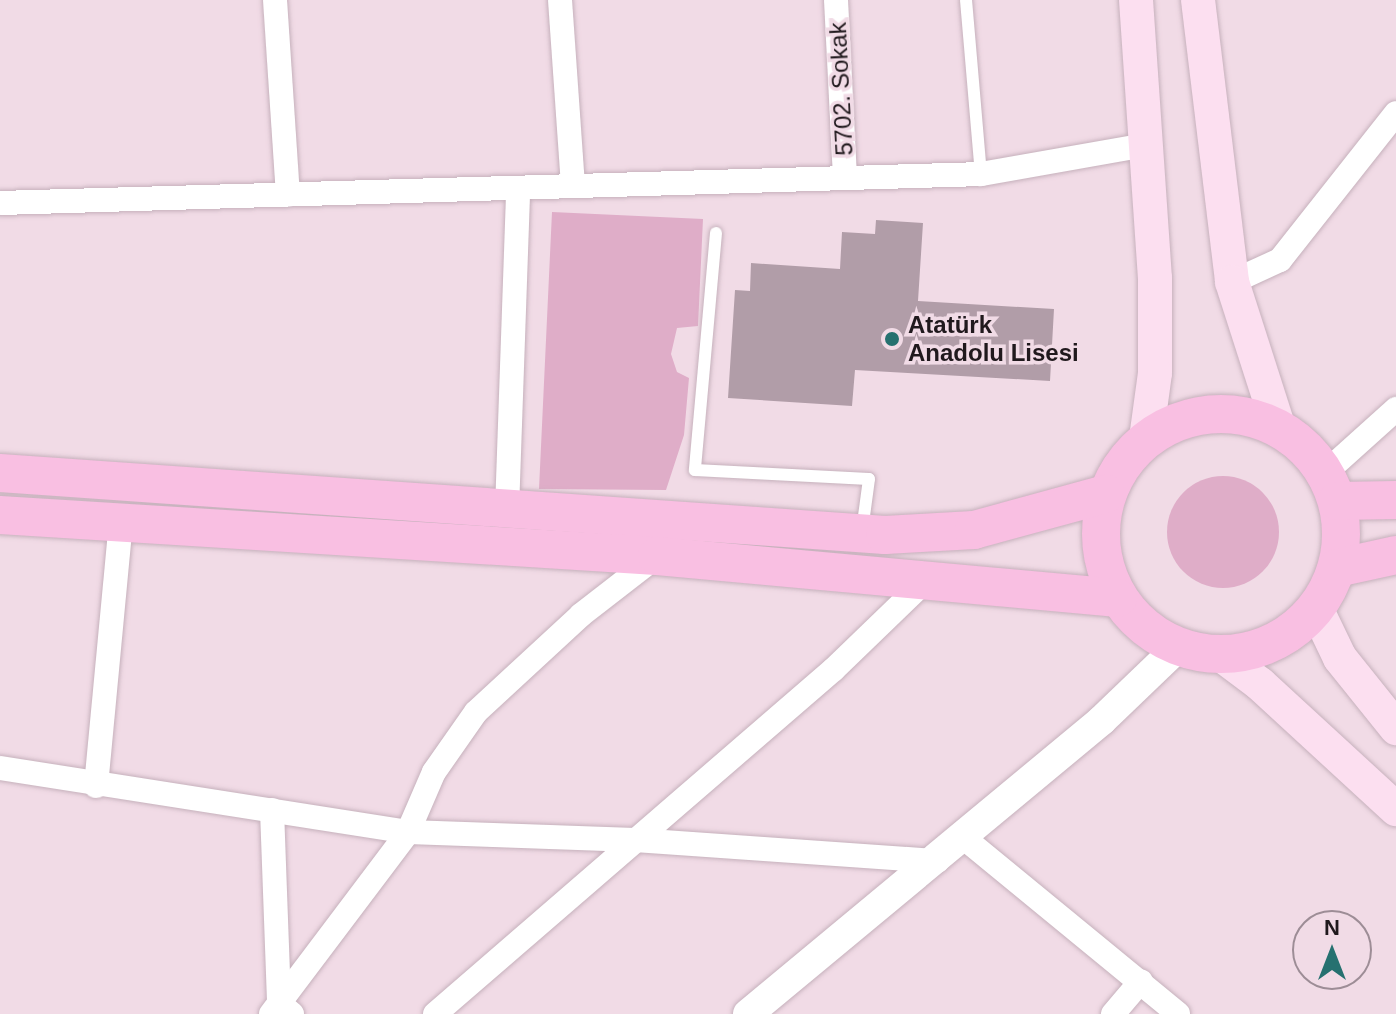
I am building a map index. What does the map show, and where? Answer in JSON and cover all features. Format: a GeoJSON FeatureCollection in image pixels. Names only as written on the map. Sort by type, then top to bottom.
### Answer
{"type":"FeatureCollection","features":[{"type":"Feature","properties":{"kind":"main road"},"geometry":{"type":"LineString","coordinates":[[1136,0],[1155,278],[1155,373],[1146,439]]}},
{"type":"Feature","properties":{"kind":"main road"},"geometry":{"type":"LineString","coordinates":[[1198,0],[1232,282],[1279,428]]}},
{"type":"Feature","properties":{"kind":"main road"},"geometry":{"type":"LineString","coordinates":[[1224,414],[1279,428],[1302,445],[1331,487],[1337,568],[1316,608],[1301,624],[1264,646],[1220,654],[1178,647],[1144,627],[1118,598],[1103,565],[1100,530],[1106,494],[1119,469],[1146,439],[1186,418],[1224,414]]}},
{"type":"Feature","properties":{"kind":"main road"},"geometry":{"type":"LineString","coordinates":[[0,473],[862,534],[974,530],[1106,494]]}},
{"type":"Feature","properties":{"kind":"main road"},"geometry":{"type":"LineString","coordinates":[[1331,487],[1396,500]]}},
{"type":"Feature","properties":{"kind":"main road"},"geometry":{"type":"LineString","coordinates":[[0,515],[657,556],[1118,598]]}},
{"type":"Feature","properties":{"kind":"main road"},"geometry":{"type":"LineString","coordinates":[[1337,568],[1396,555]]}},
{"type":"Feature","properties":{"kind":"main road"},"geometry":{"type":"LineString","coordinates":[[1316,608],[1340,658],[1396,728]]}},
{"type":"Feature","properties":{"kind":"main road"},"geometry":{"type":"LineString","coordinates":[[1220,654],[1260,684],[1396,809]]}},
{"type":"Feature","properties":{"kind":"street"},"geometry":{"type":"LineString","coordinates":[[275,0],[288,195]]}},
{"type":"Feature","properties":{"kind":"street"},"geometry":{"type":"LineString","coordinates":[[560,0],[573,186]]}},
{"type":"Feature","properties":{"kind":"street","name":"5702. Sokak"},"geometry":{"type":"LineString","coordinates":[[836,0],[845,178]]}},
{"type":"Feature","properties":{"kind":"street"},"geometry":{"type":"LineString","coordinates":[[1232,282],[1280,260],[1396,113]]}},
{"type":"Feature","properties":{"kind":"street"},"geometry":{"type":"LineString","coordinates":[[0,203],[981,174],[1146,145]]}},
{"type":"Feature","properties":{"kind":"street"},"geometry":{"type":"LineString","coordinates":[[507,510],[518,188]]}},
{"type":"Feature","properties":{"kind":"street"},"geometry":{"type":"LineString","coordinates":[[1331,487],[1396,409]]}},
{"type":"Feature","properties":{"kind":"street"},"geometry":{"type":"LineString","coordinates":[[96,786],[121,523]]}},
{"type":"Feature","properties":{"kind":"street"},"geometry":{"type":"LineString","coordinates":[[281,1010],[408,832],[434,772],[476,712],[581,615],[657,556]]}},
{"type":"Feature","properties":{"kind":"street"},"geometry":{"type":"LineString","coordinates":[[435,1014],[834,669],[924,582]]}},
{"type":"Feature","properties":{"kind":"street"},"geometry":{"type":"LineString","coordinates":[[748,1014],[964,838],[1102,720],[1178,647]]}},
{"type":"Feature","properties":{"kind":"street"},"geometry":{"type":"LineString","coordinates":[[0,768],[96,786],[408,832],[635,840],[937,861]]}},
{"type":"Feature","properties":{"kind":"street"},"geometry":{"type":"LineString","coordinates":[[272,810],[281,1010]]}},
{"type":"Feature","properties":{"kind":"street"},"geometry":{"type":"LineString","coordinates":[[964,838],[1178,1014]]}},
{"type":"Feature","properties":{"kind":"street"},"geometry":{"type":"LineString","coordinates":[[1113,1014],[1141,981]]}},
{"type":"Feature","properties":{"kind":"lane"},"geometry":{"type":"LineString","coordinates":[[966,0],[981,174]]}},
{"type":"Feature","properties":{"kind":"lane"},"geometry":{"type":"LineString","coordinates":[[716,233],[695,470],[869,479],[862,534]]}},
{"type":"Feature","properties":{"kind":"shaded area"},"geometry":{"type":"Polygon","coordinates":[[[552,212],[703,219],[698,326],[677,328],[671,354],[677,372],[689,378],[684,435],[666,490],[539,489],[552,212]]]}},
{"type":"Feature","properties":{"kind":"shaded area"},"geometry":{"type":"Polygon","coordinates":[[[1223,476],[1244,481],[1262,493],[1274,511],[1279,532],[1274,553],[1262,571],[1244,583],[1223,588],[1202,583],[1184,571],[1172,553],[1167,532],[1172,511],[1184,493],[1202,481],[1223,476]]]}},
{"type":"Feature","properties":{"kind":"building","name":"Atatürk Anadolu Lisesi"},"geometry":{"type":"Polygon","coordinates":[[[876,220],[923,223],[918,301],[1054,309],[1050,381],[855,370],[852,406],[728,398],[735,290],[750,291],[751,263],[840,269],[842,232],[875,234],[876,220]]]}},
{"type":"Feature","properties":{"kind":"place","name":"Atatürk Anadolu Lisesi"},"geometry":{"type":"Point","coordinates":[892,339]}}]}
